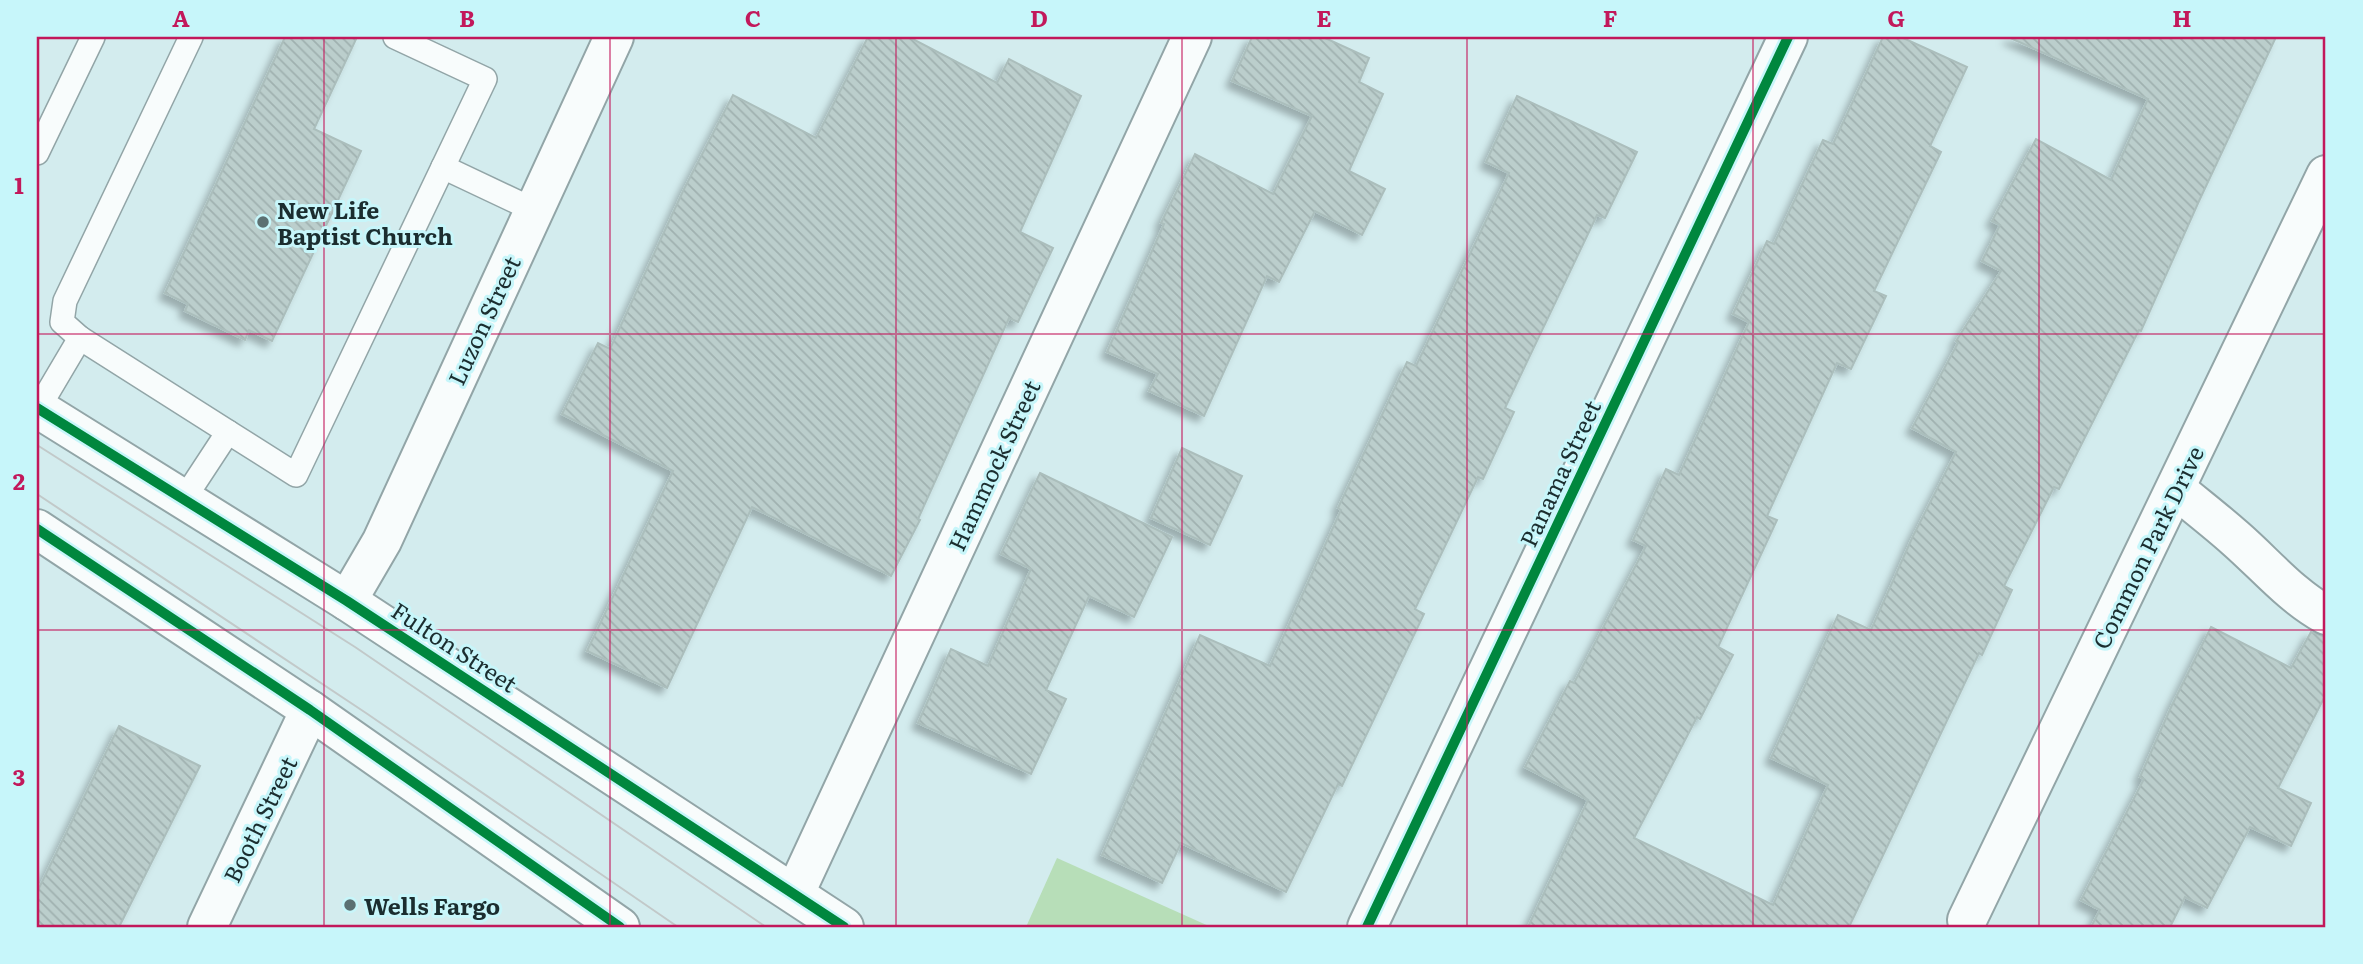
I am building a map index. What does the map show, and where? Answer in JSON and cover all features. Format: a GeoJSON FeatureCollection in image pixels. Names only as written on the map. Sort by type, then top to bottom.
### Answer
{"type":"FeatureCollection","features":[{"type":"Feature","properties":{"kind":"street","name":"Luzon Street"},"geometry":{"type":"LineString","coordinates":[[348,601],[382,541],[614,37]]}},
{"type":"Feature","properties":{"kind":"street","name":"Hammock Street"},"geometry":{"type":"LineString","coordinates":[[794,893],[1192,37]]}},
{"type":"Feature","properties":{"kind":"street","name":"Panama Street"},"geometry":{"type":"LineString","coordinates":[[1367,927],[1788,37]]}},
{"type":"Feature","properties":{"kind":"street","name":"Common Park Drive"},"geometry":{"type":"LineString","coordinates":[[1967,920],[2326,175]]}},
{"type":"Feature","properties":{"kind":"street","name":"Fulton Street"},"geometry":{"type":"LineString","coordinates":[[38,408],[348,601],[844,927]]}},
{"type":"Feature","properties":{"kind":"street"},"geometry":{"type":"LineString","coordinates":[[2176,489],[2236,539],[2306,604],[2326,615]]}},
{"type":"Feature","properties":{"kind":"street"},"geometry":{"type":"LineString","coordinates":[[37,529],[310,710],[620,927]]}},
{"type":"Feature","properties":{"kind":"street","name":"Booth Street"},"geometry":{"type":"LineString","coordinates":[[206,927],[310,710]]}},
{"type":"Feature","properties":{"kind":"lane"},"geometry":{"type":"LineString","coordinates":[[37,153],[93,37]]}},
{"type":"Feature","properties":{"kind":"lane"},"geometry":{"type":"LineString","coordinates":[[191,37],[65,301],[62,321],[80,338],[296,475],[485,79],[395,37]]}},
{"type":"Feature","properties":{"kind":"lane"},"geometry":{"type":"LineString","coordinates":[[443,167],[534,210]]}},
{"type":"Feature","properties":{"kind":"lane"},"geometry":{"type":"LineString","coordinates":[[38,408],[80,338]]}},
{"type":"Feature","properties":{"kind":"lane"},"geometry":{"type":"LineString","coordinates":[[184,499],[228,432]]}},
{"type":"Feature","properties":{"kind":"green space"},"geometry":{"type":"Polygon","coordinates":[[[1057,858],[1211,927],[1026,927],[1057,858]]]}},
{"type":"Feature","properties":{"kind":"building","name":"New Life Baptist Church"},"geometry":{"type":"Polygon","coordinates":[[[285,37],[357,37],[314,129],[361,151],[272,341],[249,330],[245,340],[185,311],[188,304],[165,293],[285,37]]]}},
{"type":"Feature","properties":{"kind":"building"},"geometry":{"type":"Polygon","coordinates":[[[868,37],[909,37],[997,83],[1009,59],[1081,96],[1020,232],[1053,248],[1018,322],[1009,318],[918,519],[920,520],[891,576],[752,507],[667,688],[587,651],[673,471],[562,414],[598,343],[610,349],[684,189],[733,95],[816,138],[868,37]]]}},
{"type":"Feature","properties":{"kind":"building"},"geometry":{"type":"Polygon","coordinates":[[[1252,37],[1323,37],[1369,58],[1359,82],[1383,94],[1349,171],[1385,189],[1362,235],[1315,211],[1279,282],[1267,276],[1204,416],[1149,391],[1158,374],[1107,352],[1164,224],[1161,223],[1195,154],[1273,194],[1312,116],[1232,81],[1252,37]]]}},
{"type":"Feature","properties":{"kind":"building"},"geometry":{"type":"Polygon","coordinates":[[[1883,37],[1901,37],[1967,67],[1930,146],[1941,152],[1874,291],[1886,296],[1851,369],[1837,363],[1767,516],[1777,520],[1718,647],[1733,655],[1700,719],[1697,717],[1634,838],[1773,905],[1828,785],[1771,758],[1838,615],[1871,630],[1913,536],[1956,452],[1912,428],[1958,343],[1956,341],[2001,271],[1982,261],[2000,225],[1992,221],[2036,139],[2111,180],[2148,99],[2008,37],[2276,37],[2141,331],[2139,330],[2059,489],[2054,487],[2004,586],[2012,590],[1982,655],[1979,653],[1849,927],[1528,927],[1588,800],[1525,767],[1570,681],[1574,683],[1646,546],[1633,540],[1666,469],[1679,475],[1749,322],[1733,314],[1767,241],[1774,244],[1823,140],[1833,144],[1883,37]]]}},
{"type":"Feature","properties":{"kind":"building"},"geometry":{"type":"Polygon","coordinates":[[[1517,96],[1637,152],[1605,218],[1597,215],[1505,408],[1514,412],[1483,479],[1478,477],[1415,609],[1424,614],[1342,786],[1338,784],[1286,892],[1181,843],[1162,883],[1102,855],[1200,635],[1270,666],[1341,510],[1338,508],[1407,362],[1416,366],[1509,173],[1486,162],[1517,96]]]}},
{"type":"Feature","properties":{"kind":"building"},"geometry":{"type":"Polygon","coordinates":[[[1182,448],[1242,476],[1210,545],[1151,518],[1182,448]]]}},
{"type":"Feature","properties":{"kind":"building"},"geometry":{"type":"Polygon","coordinates":[[[1040,473],[1172,537],[1134,617],[1089,596],[1046,690],[1066,699],[1031,774],[918,723],[951,649],[988,666],[1031,569],[1001,554],[1040,473]]]}},
{"type":"Feature","properties":{"kind":"building"},"geometry":{"type":"Polygon","coordinates":[[[2211,627],[2291,668],[2311,632],[2326,637],[2326,694],[2278,788],[2311,803],[2291,846],[2250,827],[2207,908],[2185,897],[2170,927],[2091,927],[2100,910],[2081,900],[2144,779],[2140,777],[2211,627]]]}},
{"type":"Feature","properties":{"kind":"building"},"geometry":{"type":"Polygon","coordinates":[[[119,726],[200,766],[119,927],[37,927],[37,892],[119,726]]]}},
{"type":"Feature","properties":{"kind":"tram line"},"geometry":{"type":"LineString","coordinates":[[37,445],[355,647],[766,927]]}},
{"type":"Feature","properties":{"kind":"tram line"},"geometry":{"type":"LineString","coordinates":[[37,494],[366,713],[678,927]]}},
{"type":"Feature","properties":{"kind":"cycle path"},"geometry":{"type":"LineString","coordinates":[[1367,927],[1788,37]]}},
{"type":"Feature","properties":{"kind":"cycle path"},"geometry":{"type":"LineString","coordinates":[[37,408],[347,601],[844,927]]}},
{"type":"Feature","properties":{"kind":"cycle path"},"geometry":{"type":"LineString","coordinates":[[37,529],[310,710],[620,927]]}},
{"type":"Feature","properties":{"kind":"place","name":"New Life Baptist Church"},"geometry":{"type":"Point","coordinates":[263,222]}},
{"type":"Feature","properties":{"kind":"place","name":"Wells Fargo"},"geometry":{"type":"Point","coordinates":[350,905]}}]}
